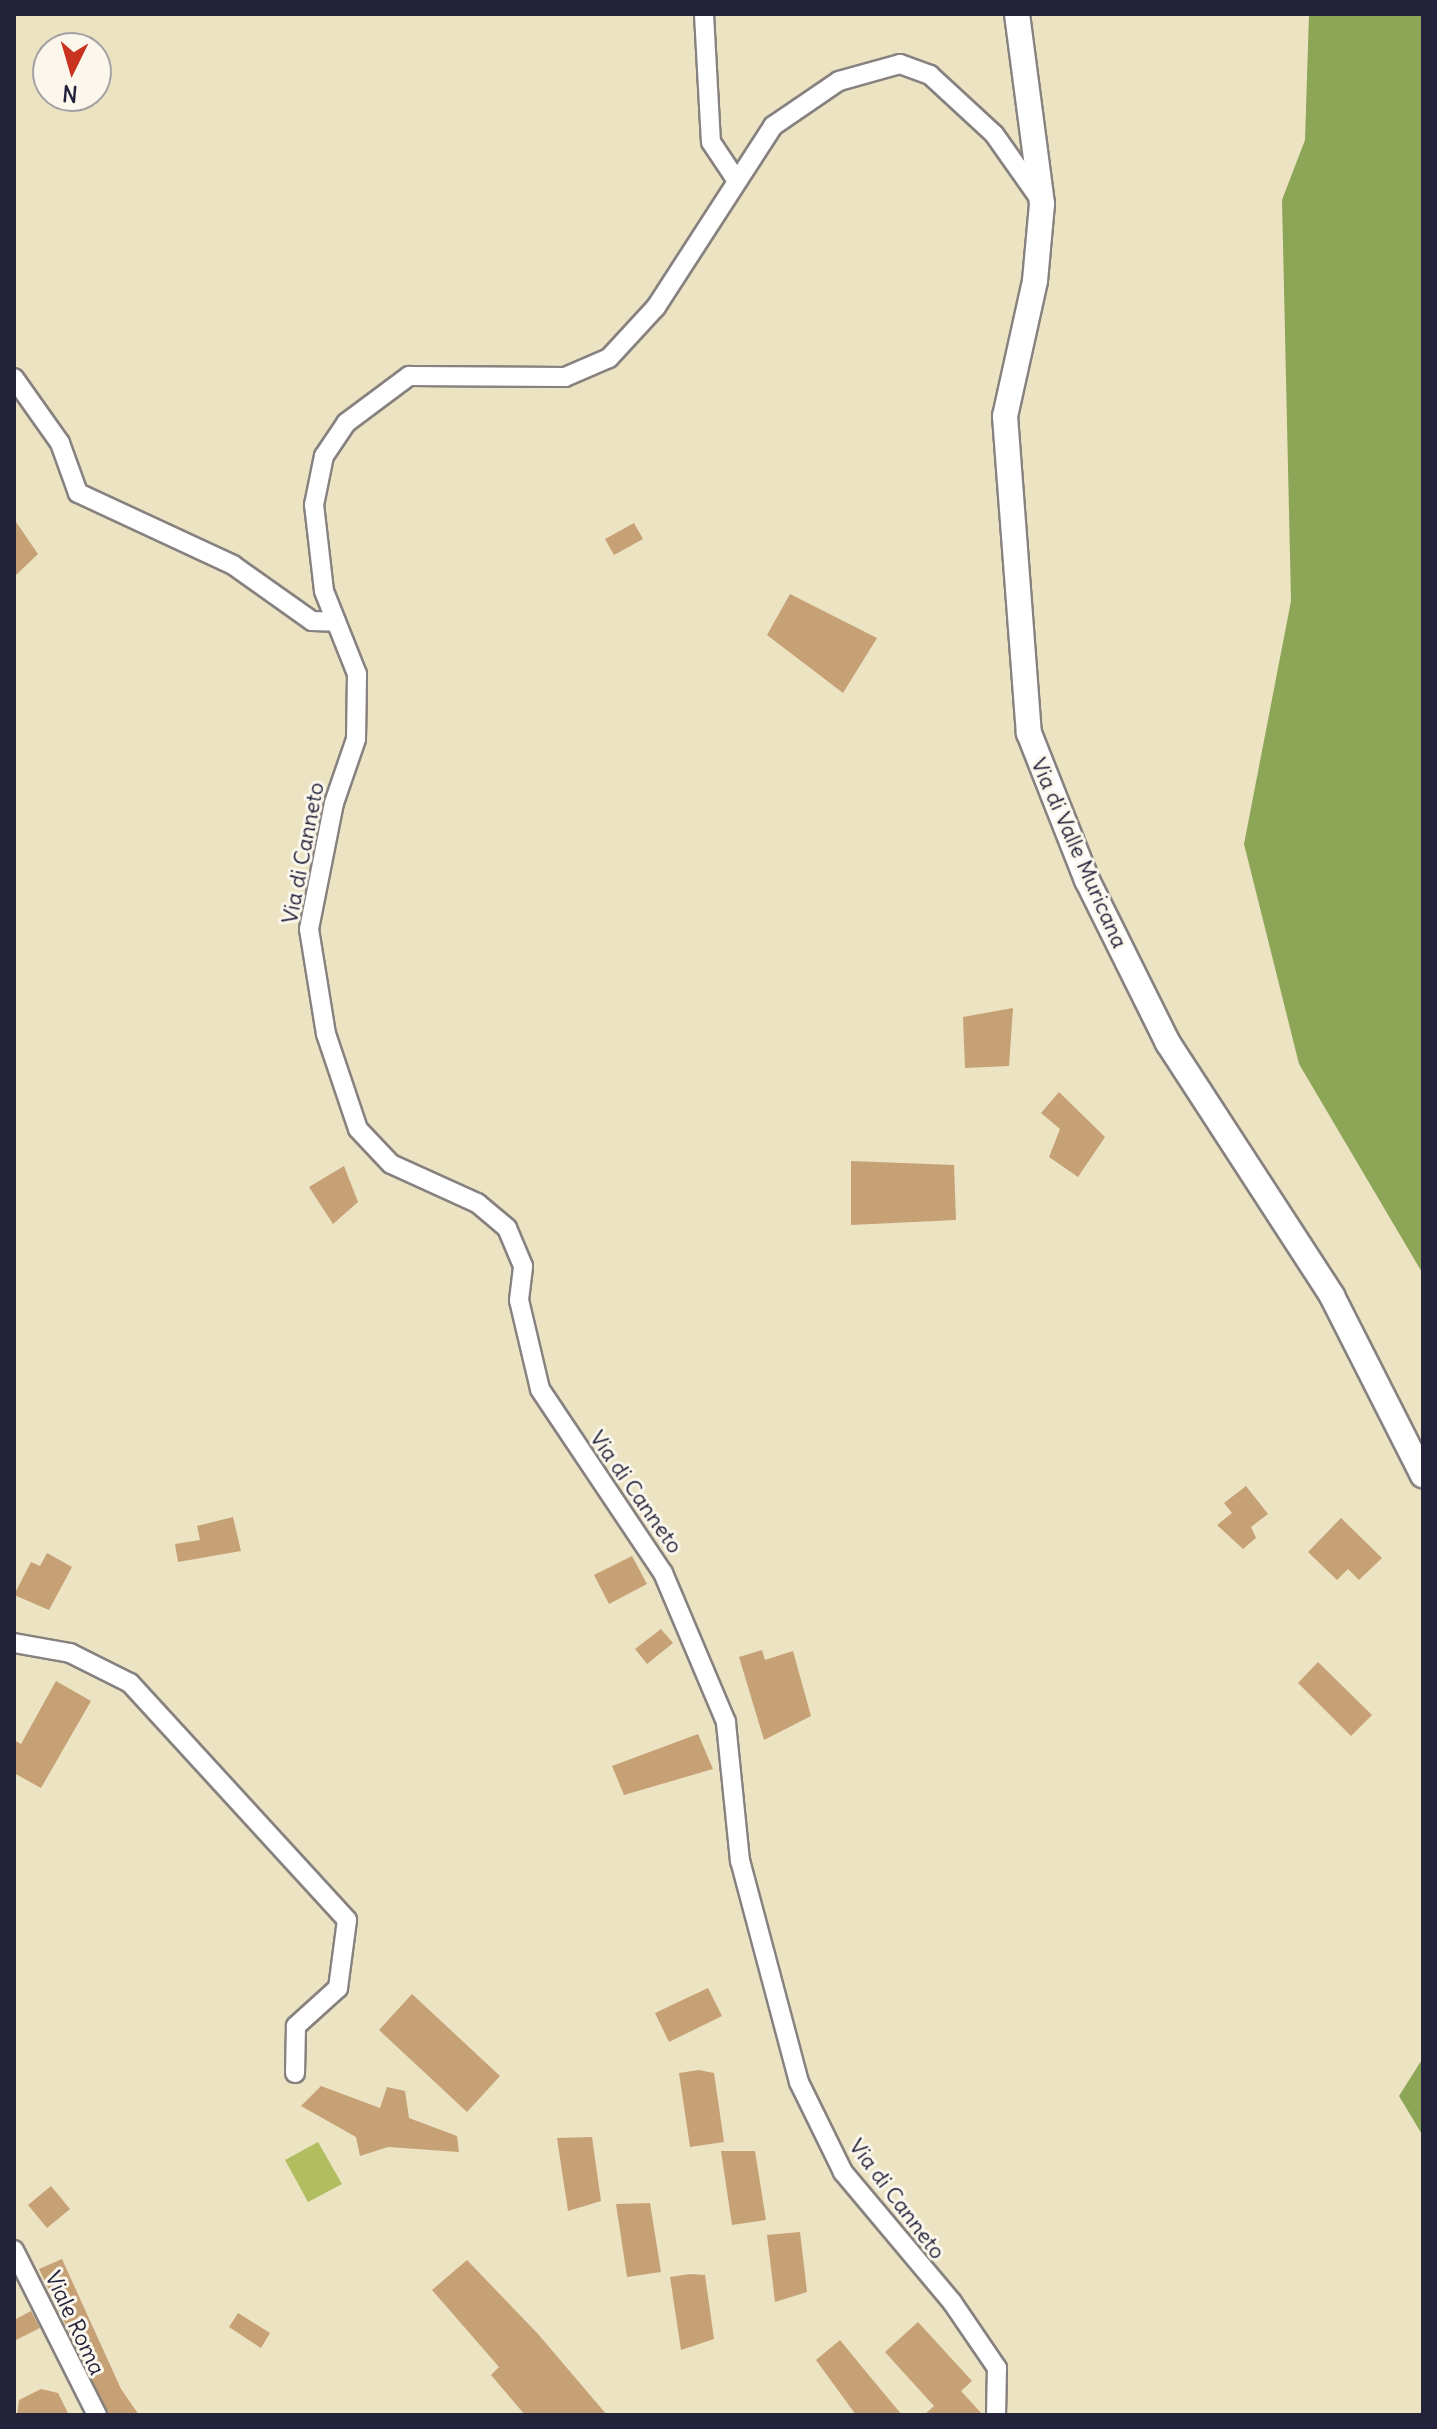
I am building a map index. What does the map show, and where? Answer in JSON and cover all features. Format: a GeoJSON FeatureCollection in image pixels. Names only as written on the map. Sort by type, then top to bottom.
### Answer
{"type":"FeatureCollection","features":[{"type":"Feature","properties":{"kind":"street"},"geometry":{"type":"LineString","coordinates":[[704,14],[711,142],[735,178]]}},
{"type":"Feature","properties":{"kind":"street","name":"Via di Valle Muricana"},"geometry":{"type":"LineString","coordinates":[[1017,14],[1042,204],[1036,270],[1005,416],[1029,733],[1087,880],[1168,1043],[1345,1318],[1423,1475]]}},
{"type":"Feature","properties":{"kind":"street","name":"Via di Canneto"},"geometry":{"type":"LineString","coordinates":[[996,2415],[997,2368],[843,2172],[799,2082],[740,1861],[726,1722],[663,1573],[540,1389],[519,1300],[523,1266],[507,1228],[477,1203],[391,1164],[358,1129],[326,1034],[309,929],[334,803],[356,739],[357,674],[336,622],[314,546],[314,505],[324,456],[346,423],[409,376],[565,377],[609,358],[656,307],[735,178],[794,106],[839,81],[900,64],[930,75],[966,104],[1019,163],[1042,204]]}},
{"type":"Feature","properties":{"kind":"street"},"geometry":{"type":"LineString","coordinates":[[14,378],[60,443],[78,493],[233,565],[312,621],[336,622]]}},
{"type":"Feature","properties":{"kind":"street"},"geometry":{"type":"LineString","coordinates":[[14,1643],[70,1653],[130,1683],[347,1920],[338,1988],[296,2026],[295,2073]]}},
{"type":"Feature","properties":{"kind":"street","name":"Viale Roma"},"geometry":{"type":"LineString","coordinates":[[14,2250],[97,2415]]}},
{"type":"Feature","properties":{"kind":"green space"},"geometry":{"type":"Polygon","coordinates":[[[1309,14],[1423,14],[1423,1274],[1299,1064],[1244,844],[1291,601],[1282,200],[1305,140],[1309,14]]]}},
{"type":"Feature","properties":{"kind":"green space"},"geometry":{"type":"Polygon","coordinates":[[[1423,2058],[1423,2136],[1399,2096],[1423,2058]]]}},
{"type":"Feature","properties":{"kind":"green space"},"geometry":{"type":"Polygon","coordinates":[[[318,2142],[342,2184],[308,2202],[285,2160],[318,2142]]]}},
{"type":"Feature","properties":{"kind":"building"},"geometry":{"type":"Polygon","coordinates":[[[14,519],[38,554],[14,577],[14,519]]]}},
{"type":"Feature","properties":{"kind":"building"},"geometry":{"type":"Polygon","coordinates":[[[634,523],[643,539],[614,555],[605,539],[634,523]]]}},
{"type":"Feature","properties":{"kind":"building"},"geometry":{"type":"Polygon","coordinates":[[[790,594],[877,638],[843,693],[767,635],[790,594]]]}},
{"type":"Feature","properties":{"kind":"building"},"geometry":{"type":"Polygon","coordinates":[[[1013,1008],[1009,1066],[965,1068],[963,1017],[1013,1008]]]}},
{"type":"Feature","properties":{"kind":"building"},"geometry":{"type":"Polygon","coordinates":[[[1059,1092],[1105,1137],[1078,1177],[1049,1157],[1060,1129],[1041,1113],[1059,1092]]]}},
{"type":"Feature","properties":{"kind":"building"},"geometry":{"type":"Polygon","coordinates":[[[851,1161],[954,1165],[956,1220],[851,1225],[851,1161]]]}},
{"type":"Feature","properties":{"kind":"building"},"geometry":{"type":"Polygon","coordinates":[[[344,1166],[358,1202],[333,1224],[309,1187],[344,1166]]]}},
{"type":"Feature","properties":{"kind":"building"},"geometry":{"type":"Polygon","coordinates":[[[1246,1486],[1268,1514],[1251,1527],[1256,1538],[1243,1549],[1217,1525],[1232,1513],[1224,1503],[1246,1486]]]}},
{"type":"Feature","properties":{"kind":"building"},"geometry":{"type":"Polygon","coordinates":[[[233,1517],[241,1551],[178,1562],[175,1544],[200,1540],[197,1526],[233,1517]]]}},
{"type":"Feature","properties":{"kind":"building"},"geometry":{"type":"Polygon","coordinates":[[[1341,1518],[1382,1558],[1359,1580],[1348,1569],[1337,1580],[1308,1552],[1341,1518]]]}},
{"type":"Feature","properties":{"kind":"building"},"geometry":{"type":"Polygon","coordinates":[[[47,1553],[72,1567],[49,1610],[14,1595],[31,1562],[40,1566],[47,1553]]]}},
{"type":"Feature","properties":{"kind":"building"},"geometry":{"type":"Polygon","coordinates":[[[632,1556],[647,1584],[609,1604],[594,1575],[632,1556]]]}},
{"type":"Feature","properties":{"kind":"building"},"geometry":{"type":"Polygon","coordinates":[[[661,1629],[673,1643],[647,1664],[635,1649],[661,1629]]]}},
{"type":"Feature","properties":{"kind":"building"},"geometry":{"type":"Polygon","coordinates":[[[762,1650],[765,1660],[793,1651],[811,1716],[764,1740],[739,1657],[762,1650]]]}},
{"type":"Feature","properties":{"kind":"building"},"geometry":{"type":"Polygon","coordinates":[[[1318,1662],[1372,1715],[1351,1736],[1298,1683],[1318,1662]]]}},
{"type":"Feature","properties":{"kind":"building"},"geometry":{"type":"Polygon","coordinates":[[[56,1681],[91,1701],[41,1788],[14,1773],[14,1740],[21,1744],[56,1681]]]}},
{"type":"Feature","properties":{"kind":"building"},"geometry":{"type":"Polygon","coordinates":[[[698,1734],[713,1769],[624,1795],[612,1766],[698,1734]]]}},
{"type":"Feature","properties":{"kind":"building"},"geometry":{"type":"Polygon","coordinates":[[[708,1988],[722,2016],[669,2042],[655,2013],[708,1988]]]}},
{"type":"Feature","properties":{"kind":"building"},"geometry":{"type":"Polygon","coordinates":[[[412,1994],[500,2076],[467,2112],[379,2030],[412,1994]]]}},
{"type":"Feature","properties":{"kind":"building"},"geometry":{"type":"Polygon","coordinates":[[[699,2070],[714,2073],[724,2142],[690,2147],[679,2073],[699,2070]]]}},
{"type":"Feature","properties":{"kind":"building"},"geometry":{"type":"Polygon","coordinates":[[[321,2086],[380,2108],[387,2087],[405,2091],[409,2118],[457,2136],[459,2152],[388,2147],[360,2156],[356,2137],[301,2106],[321,2086]]]}},
{"type":"Feature","properties":{"kind":"building"},"geometry":{"type":"Polygon","coordinates":[[[592,2137],[601,2201],[568,2211],[557,2138],[592,2137]]]}},
{"type":"Feature","properties":{"kind":"building"},"geometry":{"type":"Polygon","coordinates":[[[721,2151],[755,2151],[766,2220],[732,2225],[721,2151]]]}},
{"type":"Feature","properties":{"kind":"building"},"geometry":{"type":"Polygon","coordinates":[[[51,2186],[70,2209],[47,2228],[28,2205],[51,2186]]]}},
{"type":"Feature","properties":{"kind":"building"},"geometry":{"type":"Polygon","coordinates":[[[650,2203],[661,2272],[627,2277],[616,2204],[650,2203]]]}},
{"type":"Feature","properties":{"kind":"building"},"geometry":{"type":"Polygon","coordinates":[[[800,2232],[807,2292],[775,2302],[767,2235],[800,2232]]]}},
{"type":"Feature","properties":{"kind":"building"},"geometry":{"type":"Polygon","coordinates":[[[62,2259],[121,2389],[139,2415],[109,2415],[39,2269],[62,2259]]]}},
{"type":"Feature","properties":{"kind":"building"},"geometry":{"type":"Polygon","coordinates":[[[467,2260],[538,2334],[607,2415],[525,2415],[491,2375],[499,2367],[432,2290],[467,2260]]]}},
{"type":"Feature","properties":{"kind":"building"},"geometry":{"type":"Polygon","coordinates":[[[705,2275],[714,2339],[681,2350],[670,2277],[705,2275]]]}},
{"type":"Feature","properties":{"kind":"building"},"geometry":{"type":"Polygon","coordinates":[[[31,2311],[40,2328],[14,2341],[14,2320],[31,2311]]]}},
{"type":"Feature","properties":{"kind":"building"},"geometry":{"type":"Polygon","coordinates":[[[238,2313],[270,2333],[261,2348],[229,2327],[238,2313]]]}},
{"type":"Feature","properties":{"kind":"building"},"geometry":{"type":"Polygon","coordinates":[[[918,2322],[972,2381],[961,2391],[983,2415],[924,2415],[934,2406],[885,2352],[918,2322]]]}},
{"type":"Feature","properties":{"kind":"building"},"geometry":{"type":"Polygon","coordinates":[[[840,2340],[902,2415],[856,2415],[816,2360],[840,2340]]]}},
{"type":"Feature","properties":{"kind":"building"},"geometry":{"type":"Polygon","coordinates":[[[41,2389],[58,2393],[69,2415],[17,2415],[19,2400],[41,2389]]]}}]}
